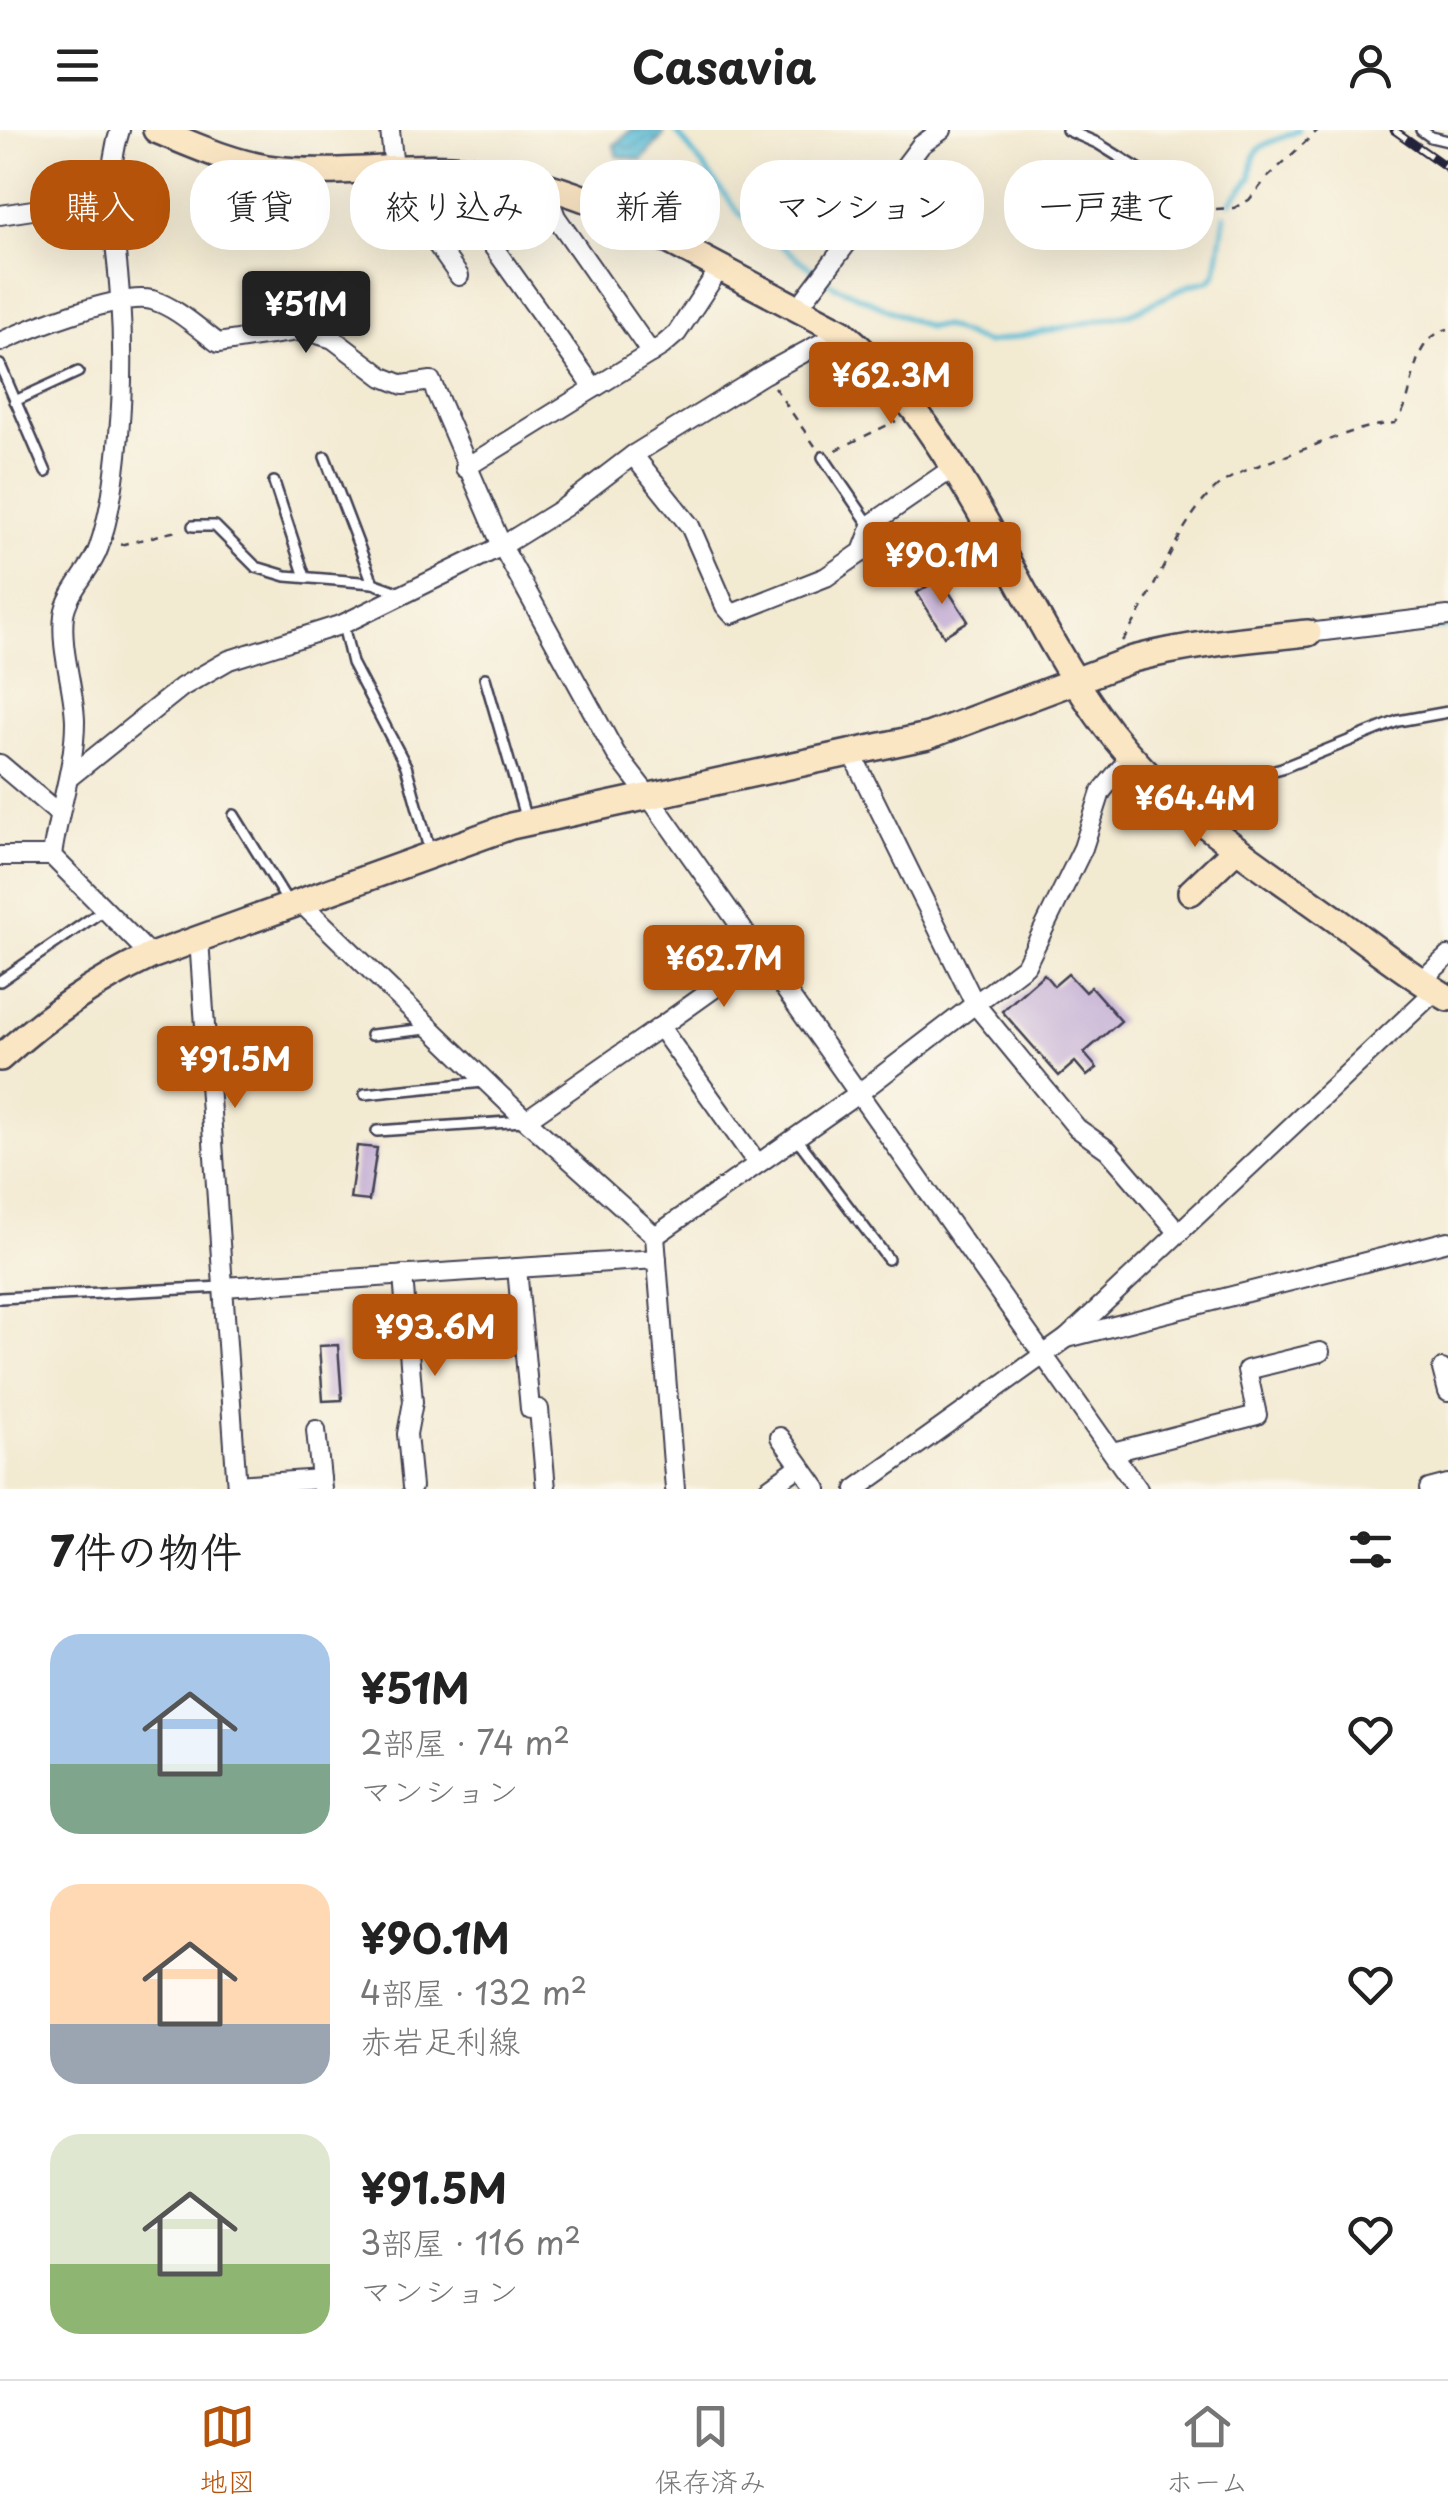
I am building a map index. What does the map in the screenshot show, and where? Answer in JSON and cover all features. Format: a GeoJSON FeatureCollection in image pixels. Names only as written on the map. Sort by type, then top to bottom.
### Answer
{"type":"FeatureCollection","features":[{"type":"Feature","properties":{"kind":"main road"},"geometry":{"type":"LineString","coordinates":[[156,130],[274,169],[350,169]]}},
{"type":"Feature","properties":{"kind":"main road"},"geometry":{"type":"LineString","coordinates":[[560,189],[601,205],[798,308],[842,332],[872,356],[953,468],[1076,682],[1131,756],[1171,798],[1435,990]]}},
{"type":"Feature","properties":{"kind":"main road"},"geometry":{"type":"LineString","coordinates":[[0,1058],[50,1013],[151,956],[526,822],[928,736],[1116,666],[1190,646],[1308,633]]}},
{"type":"Feature","properties":{"kind":"main road"},"geometry":{"type":"LineString","coordinates":[[1191,892],[1236,848]]}},
{"type":"Feature","properties":{"kind":"street"},"geometry":{"type":"LineString","coordinates":[[113,160],[120,130]]}},
{"type":"Feature","properties":{"kind":"street"},"geometry":{"type":"LineString","coordinates":[[390,130],[393,160]]}},
{"type":"Feature","properties":{"kind":"street"},"geometry":{"type":"LineString","coordinates":[[798,308],[922,145],[942,130]]}},
{"type":"Feature","properties":{"kind":"street"},"geometry":{"type":"LineString","coordinates":[[0,215],[30,210]]}},
{"type":"Feature","properties":{"kind":"street"},"geometry":{"type":"LineString","coordinates":[[560,224],[651,352]]}},
{"type":"Feature","properties":{"kind":"street"},"geometry":{"type":"LineString","coordinates":[[52,856],[58,813],[70,776],[75,719],[66,662],[64,612],[99,549],[113,486],[119,432],[120,300],[116,250]]}},
{"type":"Feature","properties":{"kind":"street"},"geometry":{"type":"LineString","coordinates":[[441,250],[460,276]]}},
{"type":"Feature","properties":{"kind":"street"},"geometry":{"type":"LineString","coordinates":[[496,250],[594,388]]}},
{"type":"Feature","properties":{"kind":"street"},"geometry":{"type":"LineString","coordinates":[[466,468],[677,333],[720,268]]}},
{"type":"Feature","properties":{"kind":"street"},"geometry":{"type":"LineString","coordinates":[[0,342],[120,300],[148,299],[168,307],[218,343],[304,330],[333,339],[383,378],[402,385],[430,381],[502,546],[616,754],[1138,1489]]}},
{"type":"Feature","properties":{"kind":"street"},"geometry":{"type":"LineString","coordinates":[[70,776],[182,687],[230,660],[343,624],[502,546],[565,507],[633,455],[764,374],[842,332]]}},
{"type":"Feature","properties":{"kind":"street"},"geometry":{"type":"LineString","coordinates":[[633,455],[690,526],[732,614],[826,577],[862,552],[872,523],[953,468]]}},
{"type":"Feature","properties":{"kind":"street"},"geometry":{"type":"LineString","coordinates":[[1308,633],[1448,616]]}},
{"type":"Feature","properties":{"kind":"street"},"geometry":{"type":"LineString","coordinates":[[850,752],[975,1004],[1077,1128],[1108,1150],[1179,1233]]}},
{"type":"Feature","properties":{"kind":"street"},"geometry":{"type":"LineString","coordinates":[[655,1236],[859,1093],[1026,965],[1083,848],[1101,792],[1131,756]]}},
{"type":"Feature","properties":{"kind":"street"},"geometry":{"type":"LineString","coordinates":[[0,764],[58,813]]}},
{"type":"Feature","properties":{"kind":"street"},"geometry":{"type":"LineString","coordinates":[[0,856],[52,856],[151,956]]}},
{"type":"Feature","properties":{"kind":"street"},"geometry":{"type":"LineString","coordinates":[[295,904],[655,1236],[675,1489]]}},
{"type":"Feature","properties":{"kind":"street"},"geometry":{"type":"LineString","coordinates":[[199,939],[237,1487],[322,1484],[316,1430]]}},
{"type":"Feature","properties":{"kind":"street"},"geometry":{"type":"LineString","coordinates":[[526,1120],[761,955]]}},
{"type":"Feature","properties":{"kind":"street"},"geometry":{"type":"LineString","coordinates":[[856,1489],[1067,1338],[1435,990],[1448,956]]}},
{"type":"Feature","properties":{"kind":"street"},"geometry":{"type":"LineString","coordinates":[[660,1027],[757,1163]]}},
{"type":"Feature","properties":{"kind":"street"},"geometry":{"type":"LineString","coordinates":[[1067,1338],[1448,1240]]}},
{"type":"Feature","properties":{"kind":"street"},"geometry":{"type":"LineString","coordinates":[[223,1286],[657,1259]]}},
{"type":"Feature","properties":{"kind":"street"},"geometry":{"type":"LineString","coordinates":[[517,1268],[530,1408],[539,1409],[546,1489]]}},
{"type":"Feature","properties":{"kind":"street"},"geometry":{"type":"LineString","coordinates":[[403,1276],[413,1402],[407,1434],[412,1488]]}},
{"type":"Feature","properties":{"kind":"street"},"geometry":{"type":"LineString","coordinates":[[1113,1452],[1257,1415],[1247,1370],[1320,1352]]}},
{"type":"Feature","properties":{"kind":"street"},"geometry":{"type":"LineString","coordinates":[[1442,1370],[1448,1392]]}},
{"type":"Feature","properties":{"kind":"street"},"geometry":{"type":"LineString","coordinates":[[780,1437],[816,1489]]}},
{"type":"Feature","properties":{"kind":"street"},"geometry":{"type":"LineString","coordinates":[[768,1489],[800,1466]]}},
{"type":"Feature","properties":{"kind":"street"},"geometry":{"type":"LineString","coordinates":[[1429,1489],[1448,1484]]}},
{"type":"Feature","properties":{"kind":"lane"},"geometry":{"type":"LineString","coordinates":[[1066,130],[1124,160]]}},
{"type":"Feature","properties":{"kind":"lane"},"geometry":{"type":"LineString","coordinates":[[1421,130],[1431,137],[1448,140]]}},
{"type":"Feature","properties":{"kind":"lane"},"geometry":{"type":"LineString","coordinates":[[0,365],[46,472]]}},
{"type":"Feature","properties":{"kind":"lane"},"geometry":{"type":"LineString","coordinates":[[15,401],[78,372]]}},
{"type":"Feature","properties":{"kind":"lane"},"geometry":{"type":"LineString","coordinates":[[325,457],[373,583]]}},
{"type":"Feature","properties":{"kind":"lane"},"geometry":{"type":"LineString","coordinates":[[822,457],[871,527]]}},
{"type":"Feature","properties":{"kind":"lane"},"geometry":{"type":"LineString","coordinates":[[274,482],[305,578]]}},
{"type":"Feature","properties":{"kind":"lane"},"geometry":{"type":"LineString","coordinates":[[194,526],[214,526],[256,567],[305,578],[373,583],[401,593]]}},
{"type":"Feature","properties":{"kind":"lane"},"geometry":{"type":"LineString","coordinates":[[343,624],[352,662],[406,766],[431,854]]}},
{"type":"Feature","properties":{"kind":"lane"},"geometry":{"type":"LineString","coordinates":[[485,678],[526,822]]}},
{"type":"Feature","properties":{"kind":"lane"},"geometry":{"type":"LineString","coordinates":[[1171,798],[1282,768],[1398,721],[1448,712]]}},
{"type":"Feature","properties":{"kind":"lane"},"geometry":{"type":"LineString","coordinates":[[234,815],[295,904]]}},
{"type":"Feature","properties":{"kind":"lane"},"geometry":{"type":"LineString","coordinates":[[0,981],[105,910]]}},
{"type":"Feature","properties":{"kind":"lane"},"geometry":{"type":"LineString","coordinates":[[371,1035],[430,1028]]}},
{"type":"Feature","properties":{"kind":"lane"},"geometry":{"type":"LineString","coordinates":[[365,1094],[486,1082]]}},
{"type":"Feature","properties":{"kind":"lane"},"geometry":{"type":"LineString","coordinates":[[377,1131],[526,1120]]}},
{"type":"Feature","properties":{"kind":"lane"},"geometry":{"type":"LineString","coordinates":[[796,1136],[888,1259]]}},
{"type":"Feature","properties":{"kind":"lane"},"geometry":{"type":"LineString","coordinates":[[0,1298],[223,1286]]}},
{"type":"Feature","properties":{"kind":"path"},"geometry":{"type":"LineString","coordinates":[[1214,209],[1234,208],[1249,200],[1318,130]]}},
{"type":"Feature","properties":{"kind":"path"},"geometry":{"type":"LineString","coordinates":[[1116,666],[1118,649],[1140,615],[1162,568],[1214,490],[1257,466],[1352,430],[1376,423],[1395,423],[1402,412],[1420,350],[1438,332],[1448,329]]}},
{"type":"Feature","properties":{"kind":"path"},"geometry":{"type":"LineString","coordinates":[[764,374],[822,457],[914,412]]}},
{"type":"Feature","properties":{"kind":"path"},"geometry":{"type":"LineString","coordinates":[[99,549],[194,526]]}},
{"type":"Feature","properties":{"kind":"water"},"geometry":{"type":"Polygon","coordinates":[[[631,130],[664,130],[641,160],[617,156],[614,145],[631,130]]]}},
{"type":"Feature","properties":{"kind":"building"},"geometry":{"type":"Polygon","coordinates":[[[940,578],[968,621],[944,636],[917,593],[940,578]]]}},
{"type":"Feature","properties":{"kind":"building"},"geometry":{"type":"Polygon","coordinates":[[[1044,974],[1054,986],[1068,974],[1085,992],[1091,987],[1121,1021],[1084,1053],[1097,1068],[1087,1076],[1075,1062],[1059,1076],[1002,1011],[1044,974]]]}},
{"type":"Feature","properties":{"kind":"building"},"geometry":{"type":"Polygon","coordinates":[[[357,1146],[377,1148],[369,1201],[350,1199],[357,1146]]]}},
{"type":"Feature","properties":{"kind":"building"},"geometry":{"type":"Polygon","coordinates":[[[338,1345],[342,1400],[323,1401],[319,1346],[338,1345]]]}},
{"type":"Feature","properties":{"kind":"waterway"},"geometry":{"type":"LineString","coordinates":[[675,130],[739,213],[831,284],[927,327],[943,326],[986,343],[1130,314],[1190,285],[1211,280],[1216,272],[1225,215]]}},
{"type":"Feature","properties":{"kind":"waterway"},"geometry":{"type":"LineString","coordinates":[[1230,203],[1251,178],[1259,149],[1299,130]]}},
{"type":"Feature","properties":{"kind":"waterway"},"geometry":{"type":"LineString","coordinates":[[1380,636],[1448,627]]}},
{"type":"Feature","properties":{"kind":"railway"},"geometry":{"type":"LineString","coordinates":[[1394,130],[1448,168]]}}]}
